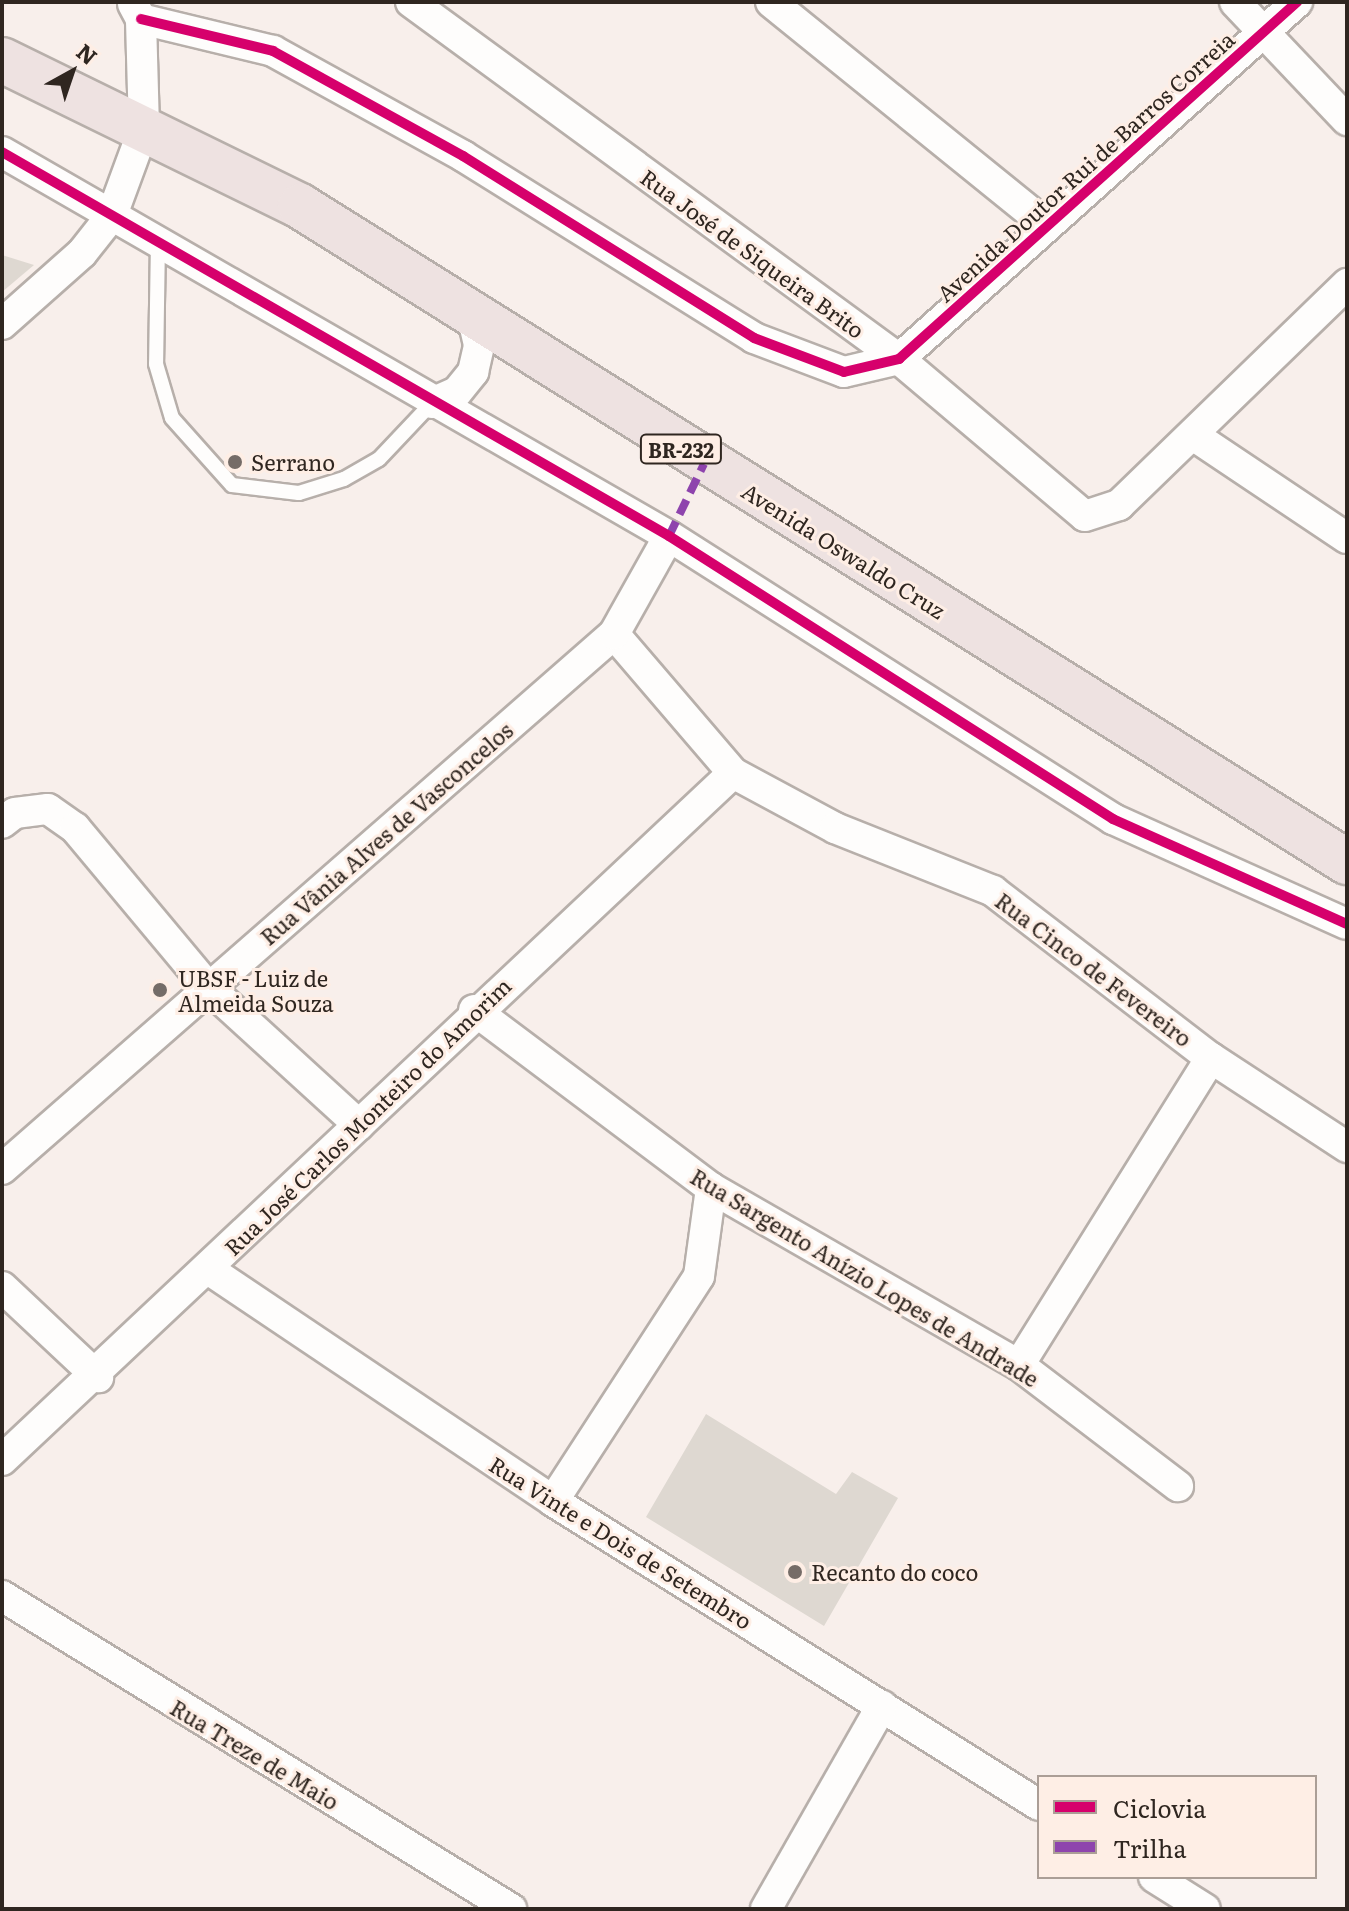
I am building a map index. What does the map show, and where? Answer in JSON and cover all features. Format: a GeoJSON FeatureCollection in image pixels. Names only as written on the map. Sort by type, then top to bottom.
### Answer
{"type":"FeatureCollection","features":[{"type":"Feature","properties":{"kind":"highway","name":"Avenida Oswaldo Cruz"},"geometry":{"type":"LineString","coordinates":[[2,60],[300,206],[473,320],[1347,862]]}},
{"type":"Feature","properties":{"kind":"street","name":"Rua José de Siqueira Brito"},"geometry":{"type":"LineString","coordinates":[[411,2],[899,359],[1085,516],[1119,505],[1193,435]]}},
{"type":"Feature","properties":{"kind":"street"},"geometry":{"type":"LineString","coordinates":[[771,2],[1046,225]]}},
{"type":"Feature","properties":{"kind":"street"},"geometry":{"type":"LineString","coordinates":[[1235,2],[1347,120]]}},
{"type":"Feature","properties":{"kind":"street","name":"Avenida Doutor Rui de Barros Correia"},"geometry":{"type":"LineString","coordinates":[[899,359],[1297,2]]}},
{"type":"Feature","properties":{"kind":"street"},"geometry":{"type":"LineString","coordinates":[[2,324],[82,253],[112,215],[144,128],[142,8],[273,51],[463,156],[754,338],[844,372],[899,359]]}},
{"type":"Feature","properties":{"kind":"street"},"geometry":{"type":"LineString","coordinates":[[2,152],[432,403],[669,536],[1113,819],[1347,924]]}},
{"type":"Feature","properties":{"kind":"street"},"geometry":{"type":"LineString","coordinates":[[1347,284],[1193,435],[1347,538]]}},
{"type":"Feature","properties":{"kind":"street"},"geometry":{"type":"LineString","coordinates":[[432,403],[457,392],[473,372],[479,345],[473,320]]}},
{"type":"Feature","properties":{"kind":"street","name":"Rua Vânia Alves de Vasconcelos"},"geometry":{"type":"LineString","coordinates":[[2,1169],[614,634],[669,536]]}},
{"type":"Feature","properties":{"kind":"street","name":"Rua Cinco de Fevereiro"},"geometry":{"type":"LineString","coordinates":[[614,634],[733,773],[835,828],[993,891],[1211,1058],[1347,1147]]}},
{"type":"Feature","properties":{"kind":"street","name":"Rua José Carlos Monteiro do Amorim"},"geometry":{"type":"LineString","coordinates":[[2,1460],[98,1377],[474,1010],[733,773]]}},
{"type":"Feature","properties":{"kind":"street"},"geometry":{"type":"LineString","coordinates":[[2,823],[15,813],[48,809],[75,828],[209,988],[359,1125]]}},
{"type":"Feature","properties":{"kind":"street","name":"Rua Sargento Anízio Lopes de Andrade"},"geometry":{"type":"LineString","coordinates":[[474,1010],[711,1188],[1019,1365],[1178,1486]]}},
{"type":"Feature","properties":{"kind":"street"},"geometry":{"type":"LineString","coordinates":[[1019,1365],[1211,1058]]}},
{"type":"Feature","properties":{"kind":"street"},"geometry":{"type":"LineString","coordinates":[[553,1501],[699,1276],[711,1188]]}},
{"type":"Feature","properties":{"kind":"street","name":"Rua Vinte e Dois de Setembro"},"geometry":{"type":"LineString","coordinates":[[208,1269],[553,1501],[1037,1804]]}},
{"type":"Feature","properties":{"kind":"street"},"geometry":{"type":"LineString","coordinates":[[2,1287],[98,1377]]}},
{"type":"Feature","properties":{"kind":"street","name":"Rua Treze de Maio"},"geometry":{"type":"LineString","coordinates":[[2,1596],[511,1909]]}},
{"type":"Feature","properties":{"kind":"street"},"geometry":{"type":"LineString","coordinates":[[766,1909],[882,1706]]}},
{"type":"Feature","properties":{"kind":"street"},"geometry":{"type":"LineString","coordinates":[[1157,1879],[1205,1909]]}},
{"type":"Feature","properties":{"kind":"lane"},"geometry":{"type":"LineString","coordinates":[[158,241],[156,364],[172,418],[232,485],[299,493],[344,479],[379,459],[432,403]]}},
{"type":"Feature","properties":{"kind":"building"},"geometry":{"type":"Polygon","coordinates":[[[2,255],[34,265],[2,292],[2,255]]]}},
{"type":"Feature","properties":{"kind":"building","name":"Recanto do coco"},"geometry":{"type":"Polygon","coordinates":[[[706,1414],[836,1494],[852,1472],[898,1498],[824,1626],[646,1517],[706,1414]]]}},
{"type":"Feature","properties":{"kind":"marked path"},"geometry":{"type":"LineString","coordinates":[[669,536],[704,464]]}},
{"type":"Feature","properties":{"kind":"cycle path"},"geometry":{"type":"LineString","coordinates":[[141,19],[273,51],[463,156],[754,338],[844,372],[899,359],[1297,2]]}},
{"type":"Feature","properties":{"kind":"cycle path"},"geometry":{"type":"LineString","coordinates":[[2,152],[669,536],[1113,819],[1347,924]]}},
{"type":"Feature","properties":{"kind":"place","name":"Serrano"},"geometry":{"type":"Point","coordinates":[235,462]}},
{"type":"Feature","properties":{"kind":"place","name":"UBSF - Luiz de Almeida Souza"},"geometry":{"type":"Point","coordinates":[160,990]}},
{"type":"Feature","properties":{"kind":"place","name":"Recanto do coco"},"geometry":{"type":"Point","coordinates":[795,1572]}}]}
